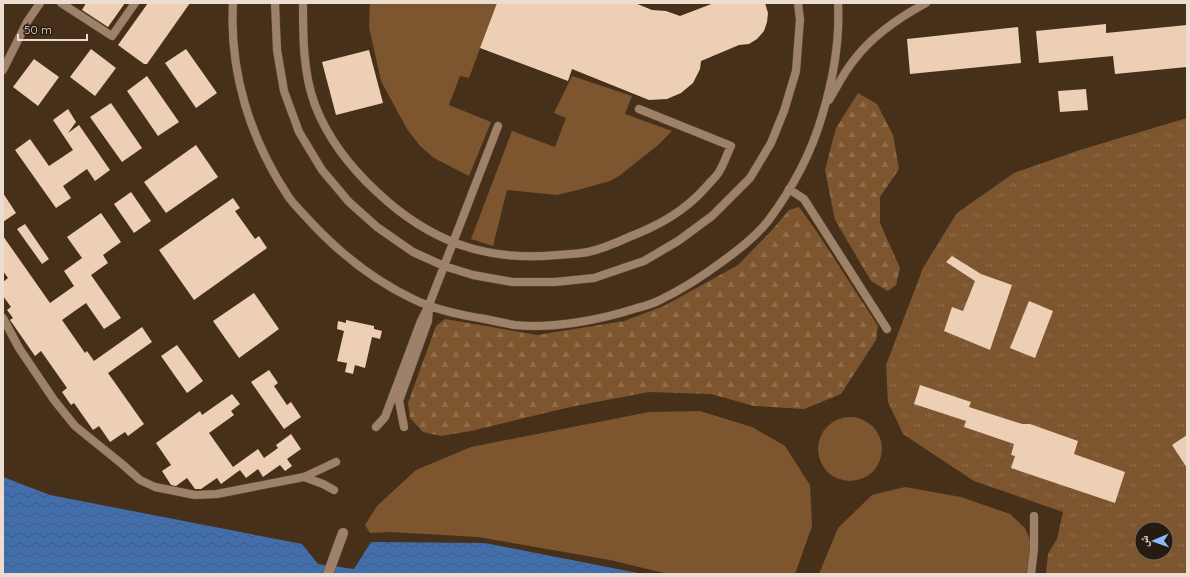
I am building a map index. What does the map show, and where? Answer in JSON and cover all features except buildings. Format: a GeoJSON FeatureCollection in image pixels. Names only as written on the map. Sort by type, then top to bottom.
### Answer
{"type":"FeatureCollection","features":[{"type":"Feature","properties":{"kind":"street"},"geometry":{"type":"LineString","coordinates":[[3,70],[28,20],[40,3]]}},
{"type":"Feature","properties":{"kind":"street"},"geometry":{"type":"LineString","coordinates":[[61,3],[112,36],[135,3]]}},
{"type":"Feature","properties":{"kind":"street"},"geometry":{"type":"LineString","coordinates":[[233,3],[232,26],[236,70],[248,116],[266,158],[289,198],[318,230],[348,258],[380,280],[414,300],[468,316],[516,325],[554,325],[607,316],[658,302],[697,281],[734,253],[767,223],[798,176],[815,140],[828,96],[835,59],[839,18],[838,3]]}},
{"type":"Feature","properties":{"kind":"street"},"geometry":{"type":"LineString","coordinates":[[275,3],[277,50],[284,91],[300,132],[322,170],[349,202],[378,227],[413,252],[444,266],[473,275],[512,282],[555,282],[594,278],[644,261],[678,241],[706,220],[750,178],[771,143],[784,111],[796,71],[800,20],[798,3]]}},
{"type":"Feature","properties":{"kind":"street"},"geometry":{"type":"LineString","coordinates":[[303,3],[303,37],[306,67],[315,105],[344,158],[366,182],[390,204],[421,226],[453,243],[478,251],[508,256],[546,256],[588,252],[638,234],[672,217],[694,200],[719,172],[731,146],[639,109]]}},
{"type":"Feature","properties":{"kind":"street"},"geometry":{"type":"LineString","coordinates":[[825,107],[852,61],[868,43],[886,27],[926,3]]}},
{"type":"Feature","properties":{"kind":"street"},"geometry":{"type":"LineString","coordinates":[[376,427],[385,417],[498,126]]}},
{"type":"Feature","properties":{"kind":"street"},"geometry":{"type":"LineString","coordinates":[[789,189],[804,199],[887,329]]}},
{"type":"Feature","properties":{"kind":"street"},"geometry":{"type":"LineString","coordinates":[[404,427],[399,401],[428,321],[429,305]]}},
{"type":"Feature","properties":{"kind":"street"},"geometry":{"type":"LineString","coordinates":[[3,318],[19,348],[54,400],[75,426],[140,480],[155,487],[195,495],[217,494],[304,477],[336,462]]}},
{"type":"Feature","properties":{"kind":"street"},"geometry":{"type":"LineString","coordinates":[[304,477],[334,490]]}},
{"type":"Feature","properties":{"kind":"street"},"geometry":{"type":"LineString","coordinates":[[1031,574],[1034,549],[1034,516]]}},
{"type":"Feature","properties":{"kind":"street"},"geometry":{"type":"LineString","coordinates":[[328,574],[343,533]]}},
{"type":"Feature","properties":{"kind":"green space"},"geometry":{"type":"Polygon","coordinates":[[[370,3],[497,3],[469,78],[460,76],[449,105],[491,122],[469,176],[434,158],[420,146],[407,129],[381,81],[369,27],[370,3]]]}},
{"type":"Feature","properties":{"kind":"green space"},"geometry":{"type":"Polygon","coordinates":[[[572,76],[632,96],[625,114],[672,131],[657,146],[619,176],[610,181],[556,195],[507,190],[493,246],[471,239],[512,131],[555,147],[566,118],[554,113],[572,76]]]}},
{"type":"Feature","properties":{"kind":"green space"},"geometry":{"type":"Polygon","coordinates":[[[858,93],[877,104],[893,135],[899,169],[880,197],[880,223],[900,268],[896,285],[888,291],[871,281],[835,220],[825,170],[836,128],[858,93]]]}},
{"type":"Feature","properties":{"kind":"green space"},"geometry":{"type":"Polygon","coordinates":[[[1187,118],[1187,574],[1046,574],[1048,554],[1057,539],[1063,512],[974,481],[903,434],[888,402],[886,365],[923,268],[957,213],[1014,173],[1083,149],[1187,118]]]}},
{"type":"Feature","properties":{"kind":"green space"},"geometry":{"type":"Polygon","coordinates":[[[799,207],[878,326],[876,340],[841,394],[804,409],[754,406],[711,394],[649,392],[570,407],[471,431],[441,436],[423,432],[410,418],[408,403],[436,326],[445,319],[537,335],[624,321],[664,306],[738,265],[789,210],[799,207]]]}},
{"type":"Feature","properties":{"kind":"green space"},"geometry":{"type":"Polygon","coordinates":[[[700,411],[752,427],[785,446],[810,485],[812,526],[795,574],[668,574],[610,560],[478,537],[390,532],[370,533],[365,525],[377,506],[416,470],[471,447],[649,412],[700,411]]]}},
{"type":"Feature","properties":{"kind":"green space"},"geometry":{"type":"Polygon","coordinates":[[[850,417],[868,423],[876,431],[882,449],[876,467],[868,475],[850,481],[832,475],[824,467],[818,449],[824,431],[832,423],[850,417]]]}},
{"type":"Feature","properties":{"kind":"green space"},"geometry":{"type":"Polygon","coordinates":[[[905,487],[961,497],[1010,514],[1025,528],[1034,549],[1031,574],[819,574],[838,528],[872,495],[905,487]]]}},
{"type":"Feature","properties":{"kind":"water"},"geometry":{"type":"Polygon","coordinates":[[[3,477],[50,495],[302,544],[318,564],[354,569],[371,542],[485,543],[643,574],[3,574],[3,477]]]}}]}
